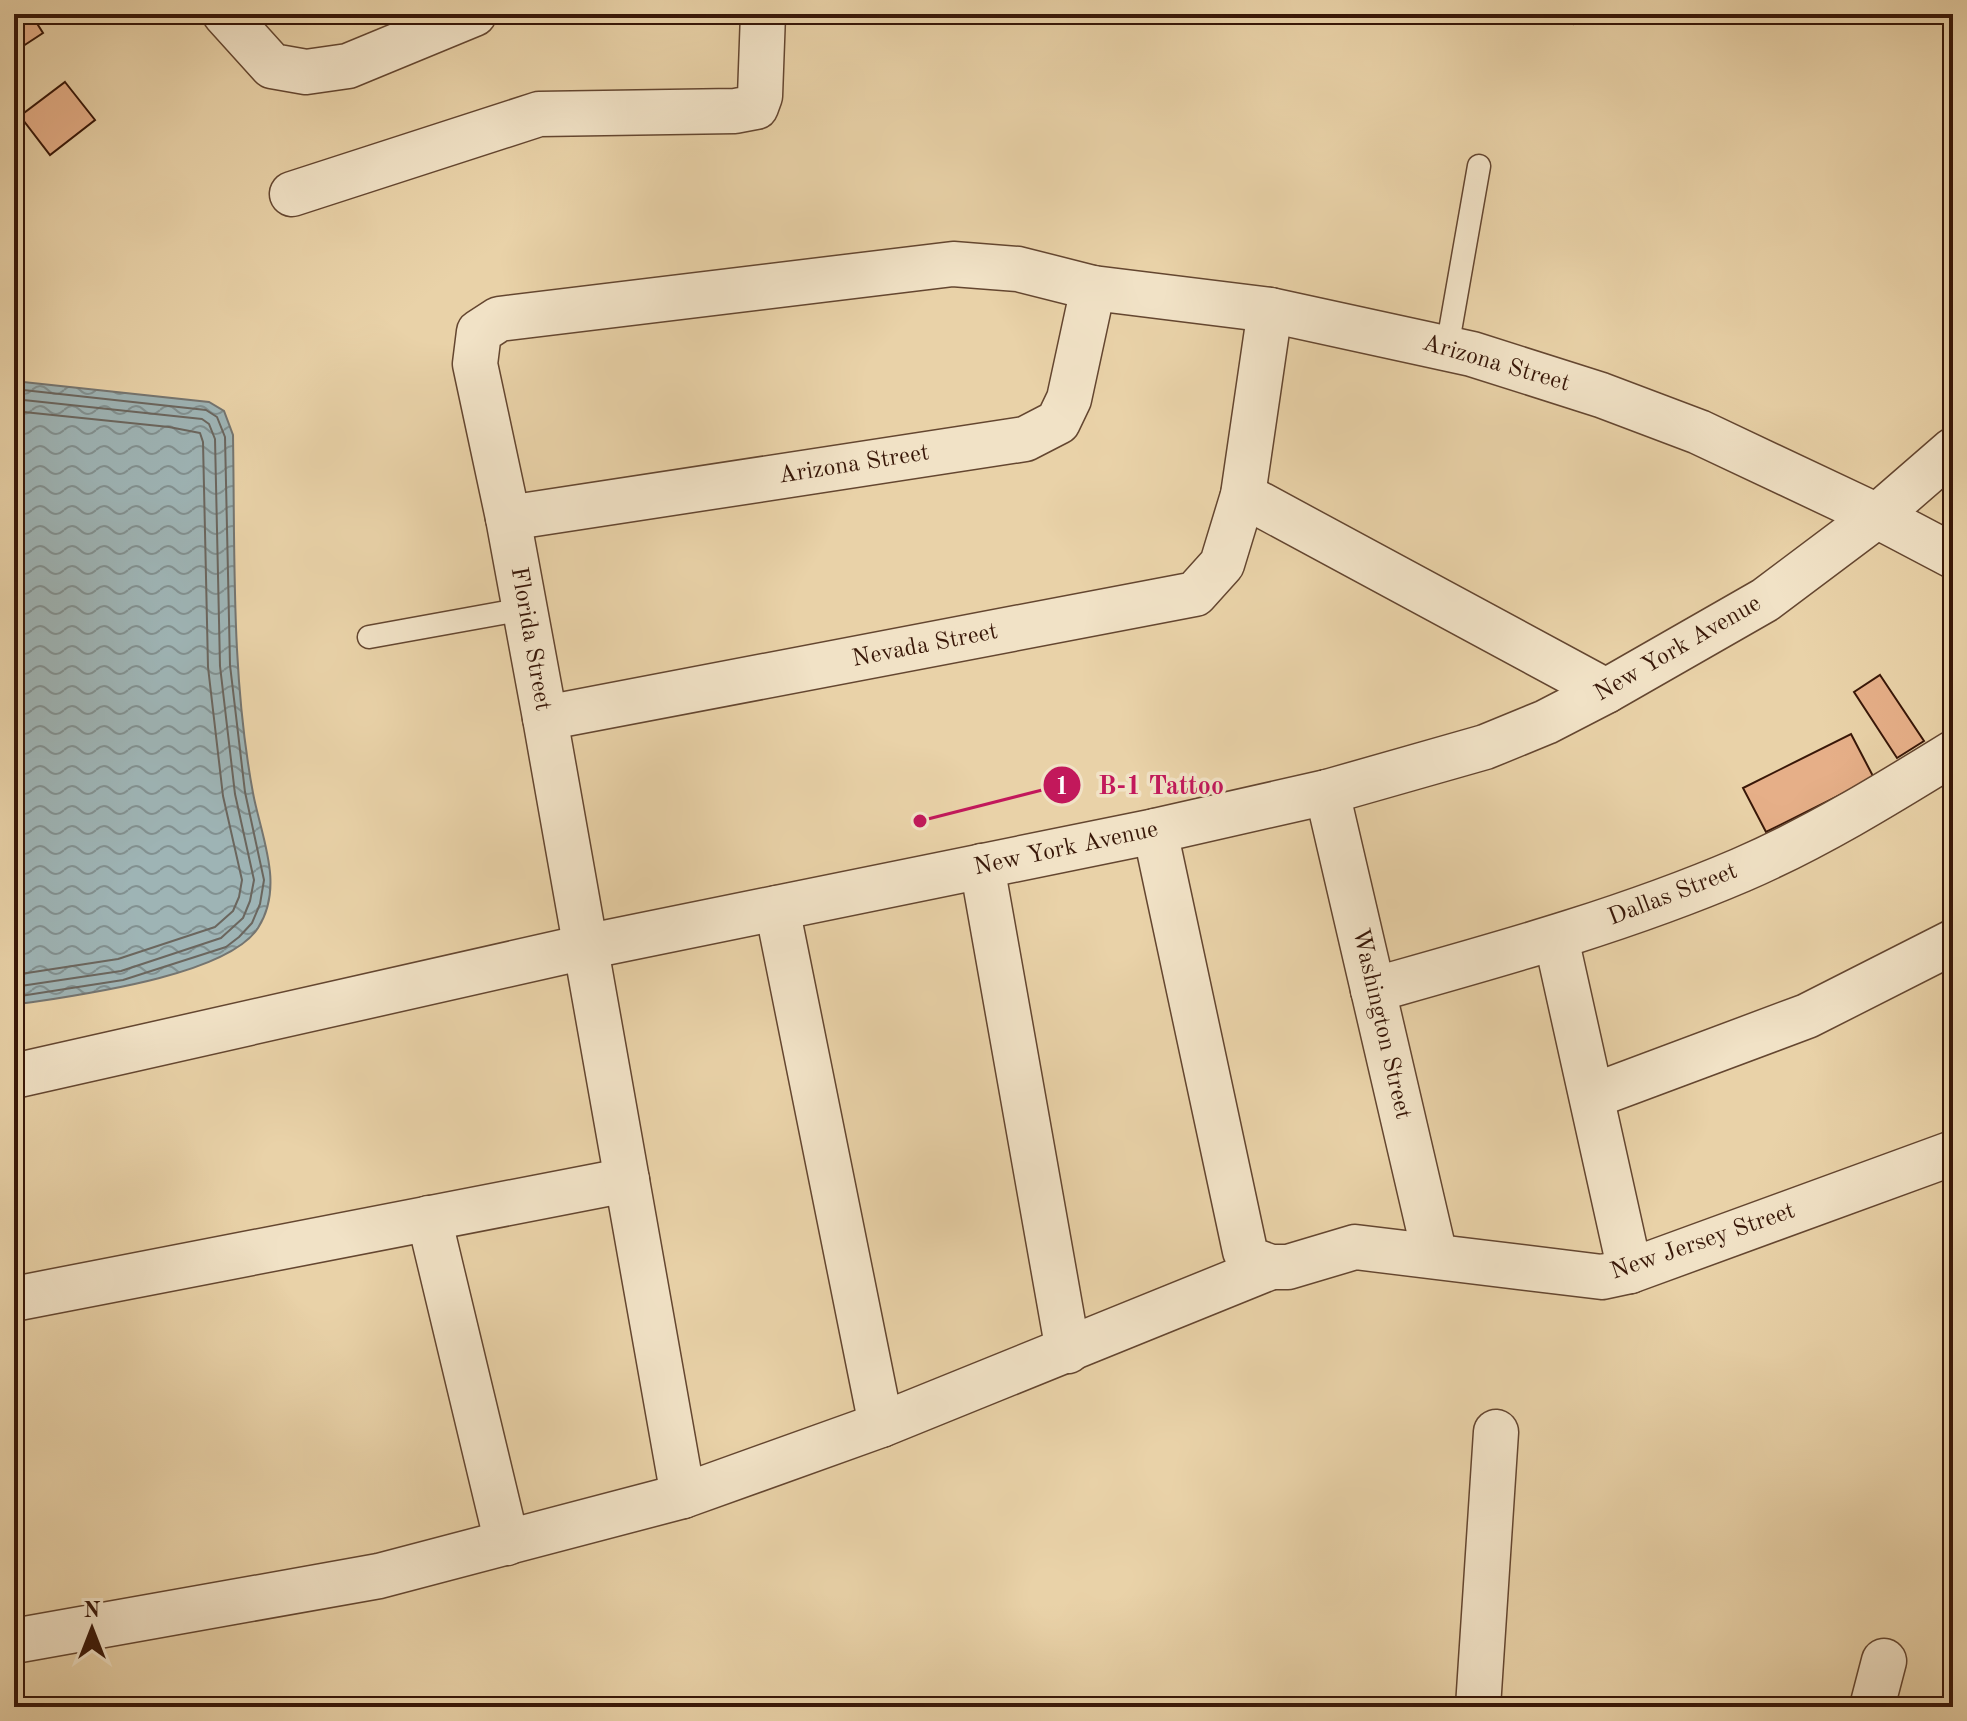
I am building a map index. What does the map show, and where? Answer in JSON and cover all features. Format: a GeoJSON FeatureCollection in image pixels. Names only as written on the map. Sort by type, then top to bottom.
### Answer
{"type":"FeatureCollection","features":[{"type":"Feature","properties":{"kind":"street"},"geometry":{"type":"LineString","coordinates":[[225,14],[272,66],[306,72],[348,66],[474,14]]}},
{"type":"Feature","properties":{"kind":"street"},"geometry":{"type":"LineString","coordinates":[[292,194],[518,118],[539,114],[735,111],[756,107],[760,96],[763,14]]}},
{"type":"Feature","properties":{"kind":"street","name":"Arizona Street"},"geometry":{"type":"LineString","coordinates":[[479,332],[499,319],[953,264],[1018,269],[1093,288],[1270,310],[1447,348],[1601,395],[1699,432],[1877,516]]}},
{"type":"Feature","properties":{"kind":"street","name":"Arizona Street"},"geometry":{"type":"LineString","coordinates":[[508,518],[1025,439],[1058,422],[1069,399],[1093,288]]}},
{"type":"Feature","properties":{"kind":"street","name":"Nevada Street"},"geometry":{"type":"LineString","coordinates":[[545,718],[1195,594],[1222,564],[1243,495],[1270,310]]}},
{"type":"Feature","properties":{"kind":"street","name":"Florida Street"},"geometry":{"type":"LineString","coordinates":[[479,332],[475,364],[508,518],[545,718],[683,1496]]}},
{"type":"Feature","properties":{"kind":"street","name":"New York Avenue"},"geometry":{"type":"LineString","coordinates":[[14,1076],[585,947],[1155,831],[1327,792],[1485,747],[1546,722],[1606,691],[1765,600],[1877,516],[1953,450]]}},
{"type":"Feature","properties":{"kind":"street"},"geometry":{"type":"LineString","coordinates":[[1243,495],[1606,691]]}},
{"type":"Feature","properties":{"kind":"street"},"geometry":{"type":"LineString","coordinates":[[1877,516],[1953,556]]}},
{"type":"Feature","properties":{"kind":"street","name":"Dallas Street"},"geometry":{"type":"LineString","coordinates":[[1373,990],[1556,938],[1741,869],[1865,806],[1953,753]]}},
{"type":"Feature","properties":{"kind":"street","name":"Washington Street"},"geometry":{"type":"LineString","coordinates":[[1327,792],[1435,1256]]}},
{"type":"Feature","properties":{"kind":"street"},"geometry":{"type":"LineString","coordinates":[[1155,831],[1245,1251],[1249,1259],[1264,1266]]}},
{"type":"Feature","properties":{"kind":"street"},"geometry":{"type":"LineString","coordinates":[[982,866],[1068,1351]]}},
{"type":"Feature","properties":{"kind":"street"},"geometry":{"type":"LineString","coordinates":[[777,908],[881,1425]]}},
{"type":"Feature","properties":{"kind":"street"},"geometry":{"type":"LineString","coordinates":[[1556,938],[1630,1271]]}},
{"type":"Feature","properties":{"kind":"street"},"geometry":{"type":"LineString","coordinates":[[1593,1096],[1807,1016],[1953,942]]}},
{"type":"Feature","properties":{"kind":"street","name":"New Jersey Street"},"geometry":{"type":"LineString","coordinates":[[14,1641],[379,1576],[683,1496],[881,1425],[1068,1351],[1264,1266],[1288,1267],[1355,1247],[1602,1277],[1630,1271],[1953,1153]]}},
{"type":"Feature","properties":{"kind":"street"},"geometry":{"type":"LineString","coordinates":[[14,1299],[627,1180]]}},
{"type":"Feature","properties":{"kind":"street"},"geometry":{"type":"LineString","coordinates":[[429,1218],[507,1543]]}},
{"type":"Feature","properties":{"kind":"street"},"geometry":{"type":"LineString","coordinates":[[1478,1707],[1496,1432]]}},
{"type":"Feature","properties":{"kind":"street"},"geometry":{"type":"LineString","coordinates":[[1872,1707],[1884,1661]]}},
{"type":"Feature","properties":{"kind":"lane"},"geometry":{"type":"LineString","coordinates":[[1447,348],[1479,166]]}},
{"type":"Feature","properties":{"kind":"lane"},"geometry":{"type":"LineString","coordinates":[[369,637],[524,609]]}},
{"type":"Feature","properties":{"kind":"water"},"geometry":{"type":"Polygon","coordinates":[[[14,381],[209,402],[224,411],[233,435],[241,704],[253,793],[269,861],[270,895],[258,928],[241,945],[214,959],[145,982],[14,1005],[14,381]]]}},
{"type":"Feature","properties":{"kind":"building"},"geometry":{"type":"Polygon","coordinates":[[[14,14],[31,14],[43,33],[14,52],[14,14]]]}},
{"type":"Feature","properties":{"kind":"building"},"geometry":{"type":"Polygon","coordinates":[[[1548,14],[1577,14],[1573,24],[1548,14]]]}},
{"type":"Feature","properties":{"kind":"building"},"geometry":{"type":"Polygon","coordinates":[[[65,82],[95,120],[50,155],[20,116],[65,82]]]}},
{"type":"Feature","properties":{"kind":"building"},"geometry":{"type":"Polygon","coordinates":[[[1880,675],[1924,741],[1897,758],[1854,692],[1880,675]]]}},
{"type":"Feature","properties":{"kind":"building"},"geometry":{"type":"Polygon","coordinates":[[[1851,734],[1874,778],[1766,832],[1743,788],[1851,734]]]}},
{"type":"Feature","properties":{"kind":"place","name":"B-1 Tattoo"},"geometry":{"type":"Point","coordinates":[920,821]}}]}
